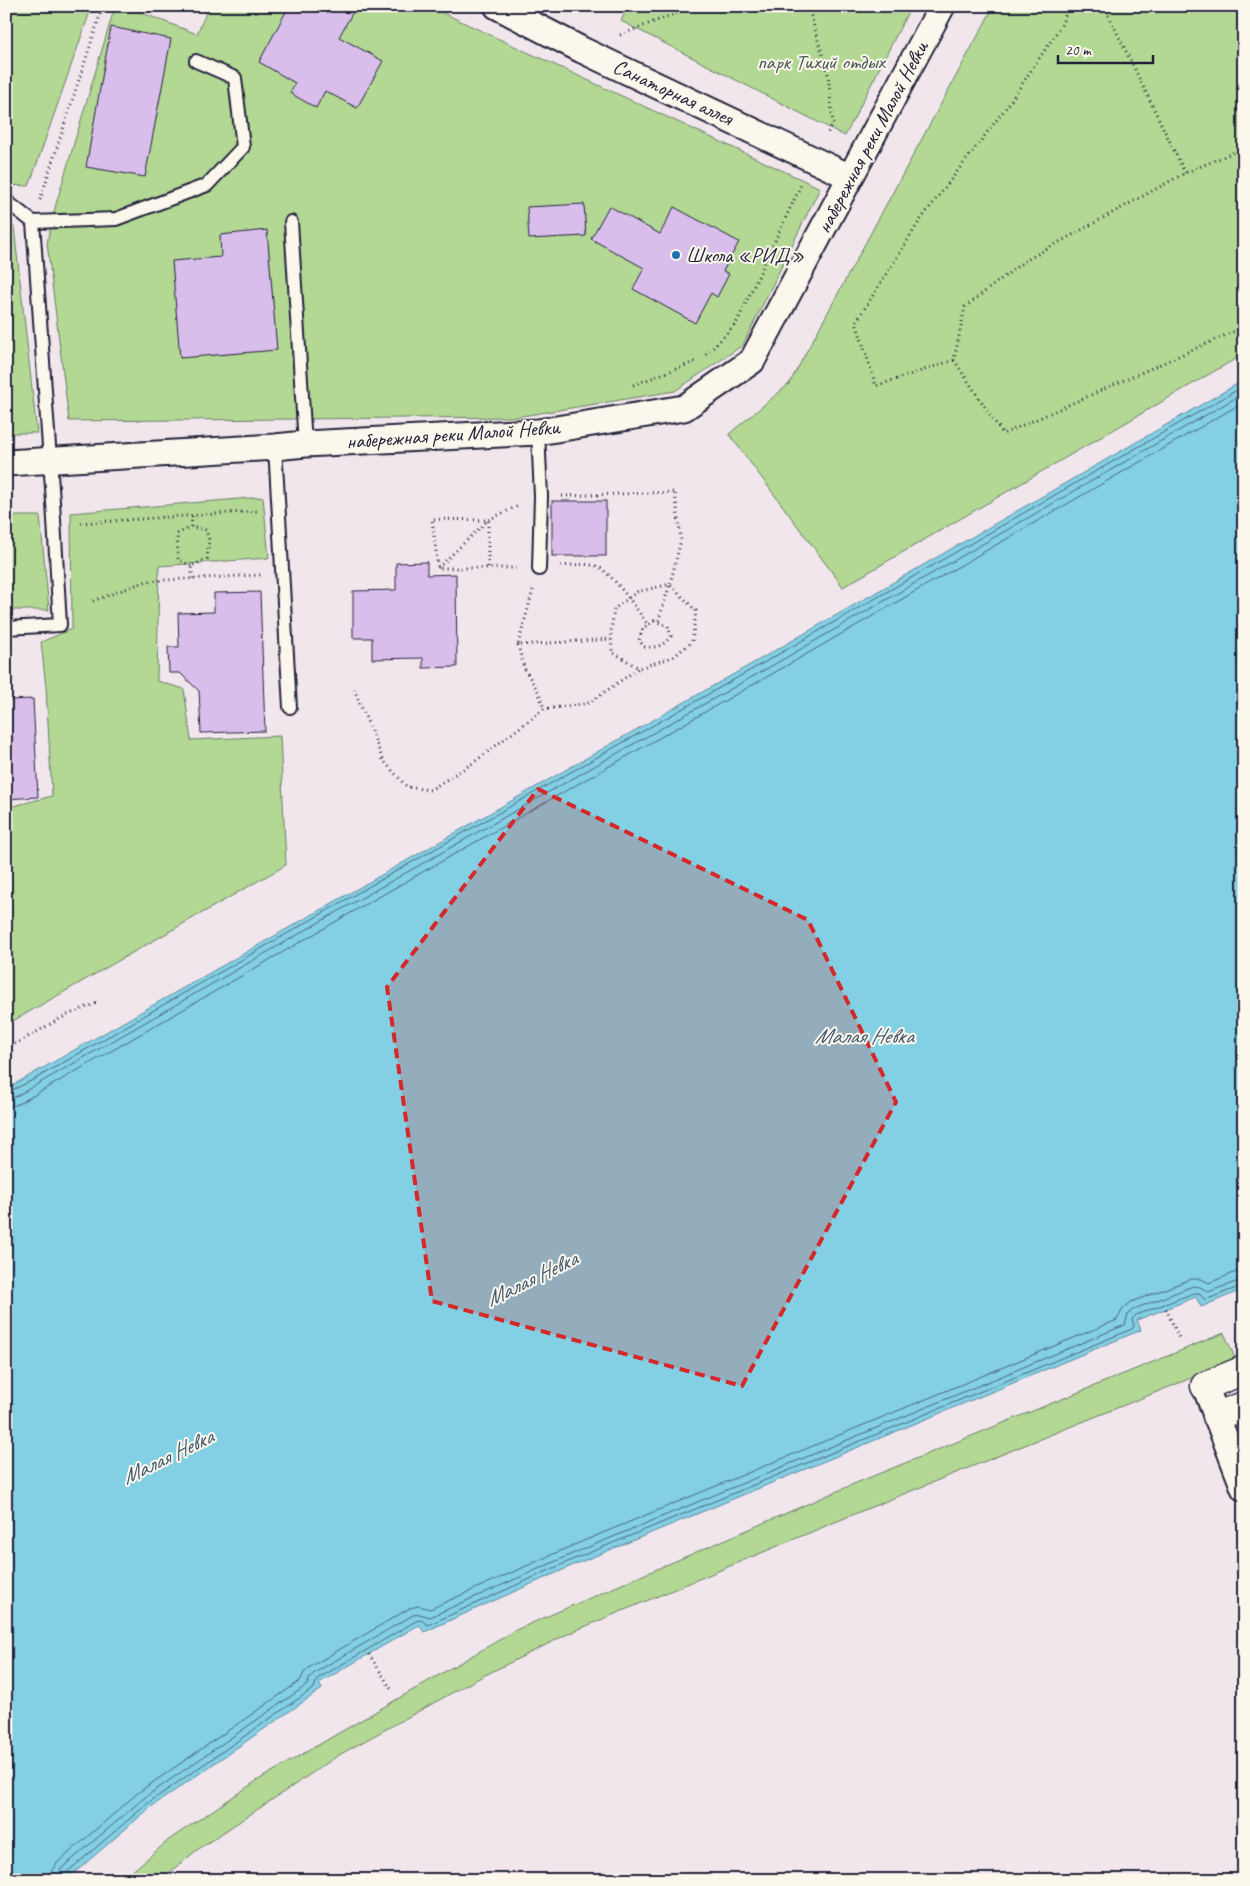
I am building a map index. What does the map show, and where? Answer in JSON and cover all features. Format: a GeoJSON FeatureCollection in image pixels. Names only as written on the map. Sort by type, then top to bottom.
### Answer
{"type":"FeatureCollection","features":[{"type":"Feature","properties":{"kind":"main road"},"geometry":{"type":"LineString","coordinates":[[1205,1386],[1244,1370]]}},
{"type":"Feature","properties":{"kind":"main road"},"geometry":{"type":"LineString","coordinates":[[1217,1416],[1244,1406]]}},
{"type":"Feature","properties":{"kind":"street","name":"Санаторная аллея"},"geometry":{"type":"LineString","coordinates":[[497,6],[582,50],[850,177]]}},
{"type":"Feature","properties":{"kind":"street","name":"набережная реки Малой Невки"},"geometry":{"type":"LineString","coordinates":[[6,462],[538,432],[684,408],[752,361],[942,6]]}},
{"type":"Feature","properties":{"kind":"street"},"geometry":{"type":"LineString","coordinates":[[1205,1386],[1244,1488]]}},
{"type":"Feature","properties":{"kind":"lane"},"geometry":{"type":"LineString","coordinates":[[6,201],[33,222],[116,219],[207,185],[243,148],[235,78],[196,61]]}},
{"type":"Feature","properties":{"kind":"lane"},"geometry":{"type":"LineString","coordinates":[[6,628],[60,625],[33,222]]}},
{"type":"Feature","properties":{"kind":"lane"},"geometry":{"type":"LineString","coordinates":[[291,222],[305,444]]}},
{"type":"Feature","properties":{"kind":"lane"},"geometry":{"type":"LineString","coordinates":[[538,432],[541,496],[539,569]]}},
{"type":"Feature","properties":{"kind":"lane"},"geometry":{"type":"LineString","coordinates":[[275,447],[290,707]]}},
{"type":"Feature","properties":{"kind":"path"},"geometry":{"type":"LineString","coordinates":[[33,222],[104,6]]}},
{"type":"Feature","properties":{"kind":"path"},"geometry":{"type":"LineString","coordinates":[[582,50],[695,6]]}},
{"type":"Feature","properties":{"kind":"path"},"geometry":{"type":"LineString","coordinates":[[808,6],[828,74],[833,124],[826,137]]}},
{"type":"Feature","properties":{"kind":"path"},"geometry":{"type":"LineString","coordinates":[[954,360],[876,386],[856,322],[920,219],[1008,105],[1061,26],[1069,6]]}},
{"type":"Feature","properties":{"kind":"path"},"geometry":{"type":"LineString","coordinates":[[1104,6],[1185,173]]}},
{"type":"Feature","properties":{"kind":"path"},"geometry":{"type":"LineString","coordinates":[[1244,148],[1185,173],[1023,262],[965,307],[954,360],[1003,434],[1244,327]]}},
{"type":"Feature","properties":{"kind":"path"},"geometry":{"type":"LineString","coordinates":[[629,386],[701,360],[736,324],[804,180]]}},
{"type":"Feature","properties":{"kind":"path"},"geometry":{"type":"LineString","coordinates":[[438,568],[488,520],[541,496],[675,492],[681,540],[658,622]]}},
{"type":"Feature","properties":{"kind":"path"},"geometry":{"type":"LineString","coordinates":[[81,523],[278,510]]}},
{"type":"Feature","properties":{"kind":"path"},"geometry":{"type":"LineString","coordinates":[[191,527],[192,516]]}},
{"type":"Feature","properties":{"kind":"path"},"geometry":{"type":"LineString","coordinates":[[438,568],[432,519],[488,520]]}},
{"type":"Feature","properties":{"kind":"path"},"geometry":{"type":"LineString","coordinates":[[438,568],[488,567],[488,520]]}},
{"type":"Feature","properties":{"kind":"path"},"geometry":{"type":"LineString","coordinates":[[191,527],[206,530],[209,540],[207,559],[190,566],[178,560],[176,544],[177,534],[191,527]]}},
{"type":"Feature","properties":{"kind":"path"},"geometry":{"type":"LineString","coordinates":[[544,709],[539,693],[524,668],[518,646],[539,569],[580,564],[599,567],[630,598],[648,625]]}},
{"type":"Feature","properties":{"kind":"path"},"geometry":{"type":"LineString","coordinates":[[190,566],[193,579]]}},
{"type":"Feature","properties":{"kind":"path"},"geometry":{"type":"LineString","coordinates":[[93,601],[147,581],[282,574]]}},
{"type":"Feature","properties":{"kind":"path"},"geometry":{"type":"LineString","coordinates":[[639,668],[612,652],[614,609],[637,592],[670,584]]}},
{"type":"Feature","properties":{"kind":"path"},"geometry":{"type":"LineString","coordinates":[[354,689],[383,760],[407,787],[430,790],[474,763],[544,709],[589,703],[639,668],[673,657],[692,642],[696,612],[670,584]]}},
{"type":"Feature","properties":{"kind":"path"},"geometry":{"type":"LineString","coordinates":[[654,620],[658,622],[668,626],[672,636],[664,645],[654,648],[644,646],[639,640],[643,628],[654,620]]}},
{"type":"Feature","properties":{"kind":"path"},"geometry":{"type":"LineString","coordinates":[[518,646],[612,639]]}},
{"type":"Feature","properties":{"kind":"path"},"geometry":{"type":"LineString","coordinates":[[6,1049],[67,1015],[97,1003]]}},
{"type":"Feature","properties":{"kind":"path"},"geometry":{"type":"LineString","coordinates":[[1166,1309],[1180,1340]]}},
{"type":"Feature","properties":{"kind":"path"},"geometry":{"type":"LineString","coordinates":[[369,1654],[392,1692]]}},
{"type":"Feature","properties":{"kind":"highlighted area"},"geometry":{"type":"Polygon","coordinates":[[[538,789],[808,920],[896,1102],[742,1386],[432,1301],[387,987],[538,789]]]}},
{"type":"Feature","properties":{"kind":"green space"},"geometry":{"type":"Polygon","coordinates":[[[6,6],[92,6],[29,186],[6,185],[6,6]]]}},
{"type":"Feature","properties":{"kind":"green space"},"geometry":{"type":"Polygon","coordinates":[[[115,6],[124,6],[197,34],[209,6],[428,6],[820,188],[743,345],[675,391],[516,417],[69,421],[47,243],[56,204],[115,6]]]}},
{"type":"Feature","properties":{"kind":"green space","name":"парк Тихий отдых"},"geometry":{"type":"Polygon","coordinates":[[[628,6],[911,6],[845,136],[621,21],[628,6]]]}},
{"type":"Feature","properties":{"kind":"green space"},"geometry":{"type":"Polygon","coordinates":[[[994,6],[1244,6],[1244,354],[843,587],[729,434],[789,384],[994,6]]]}},
{"type":"Feature","properties":{"kind":"green space"},"geometry":{"type":"Polygon","coordinates":[[[6,226],[14,227],[37,433],[6,433],[6,226]]]}},
{"type":"Feature","properties":{"kind":"green space"},"geometry":{"type":"Polygon","coordinates":[[[263,497],[269,558],[159,566],[157,681],[184,689],[191,740],[280,736],[286,865],[6,1025],[6,808],[52,796],[46,687],[41,642],[72,629],[71,513],[263,497]]]}},
{"type":"Feature","properties":{"kind":"green space"},"geometry":{"type":"Polygon","coordinates":[[[6,516],[40,516],[49,610],[6,610],[6,516]]]}},
{"type":"Feature","properties":{"kind":"green space"},"geometry":{"type":"Polygon","coordinates":[[[1224,1333],[1236,1360],[864,1510],[572,1632],[481,1677],[339,1755],[197,1850],[160,1880],[122,1880],[170,1839],[258,1780],[518,1629],[856,1483],[1224,1333]]]}},
{"type":"Feature","properties":{"kind":"water","name":"Малая Невка"},"geometry":{"type":"Polygon","coordinates":[[[1244,380],[1244,1289],[1201,1307],[1196,1297],[1137,1320],[1141,1330],[576,1564],[424,1632],[419,1625],[319,1683],[322,1689],[151,1807],[66,1880],[6,1880],[6,1089],[769,654],[1244,380]]]}},
{"type":"Feature","properties":{"kind":"building"},"geometry":{"type":"Polygon","coordinates":[[[289,6],[351,6],[355,8],[339,37],[383,61],[357,108],[325,91],[316,108],[290,93],[295,83],[259,62],[289,6]]]}},
{"type":"Feature","properties":{"kind":"building"},"geometry":{"type":"Polygon","coordinates":[[[111,27],[171,39],[145,177],[86,167],[111,27]]]}},
{"type":"Feature","properties":{"kind":"building"},"geometry":{"type":"Polygon","coordinates":[[[584,204],[586,236],[529,239],[527,207],[584,204]]]}},
{"type":"Feature","properties":{"kind":"building","name":"Школа «РИД»"},"geometry":{"type":"Polygon","coordinates":[[[609,206],[660,234],[674,207],[739,242],[723,271],[729,274],[717,297],[711,293],[695,323],[633,289],[644,268],[591,239],[609,206]]]}},
{"type":"Feature","properties":{"kind":"building"},"geometry":{"type":"Polygon","coordinates":[[[267,230],[277,350],[180,358],[172,261],[221,257],[220,235],[267,230]]]}},
{"type":"Feature","properties":{"kind":"building"},"geometry":{"type":"Polygon","coordinates":[[[552,501],[606,501],[606,556],[552,556],[552,501]]]}},
{"type":"Feature","properties":{"kind":"building"},"geometry":{"type":"Polygon","coordinates":[[[427,562],[427,575],[456,574],[457,667],[423,668],[423,658],[372,659],[372,638],[353,638],[353,591],[396,590],[396,563],[427,562]]]}},
{"type":"Feature","properties":{"kind":"building"},"geometry":{"type":"Polygon","coordinates":[[[260,592],[265,731],[201,733],[199,691],[180,673],[169,673],[168,647],[179,647],[178,613],[214,612],[214,593],[260,592]]]}},
{"type":"Feature","properties":{"kind":"building"},"geometry":{"type":"Polygon","coordinates":[[[6,685],[10,685],[10,700],[33,699],[38,797],[6,799],[6,685]]]}},
{"type":"Feature","properties":{"kind":"place","name":"Школа «РИД»"},"geometry":{"type":"Point","coordinates":[676,255]}}]}
